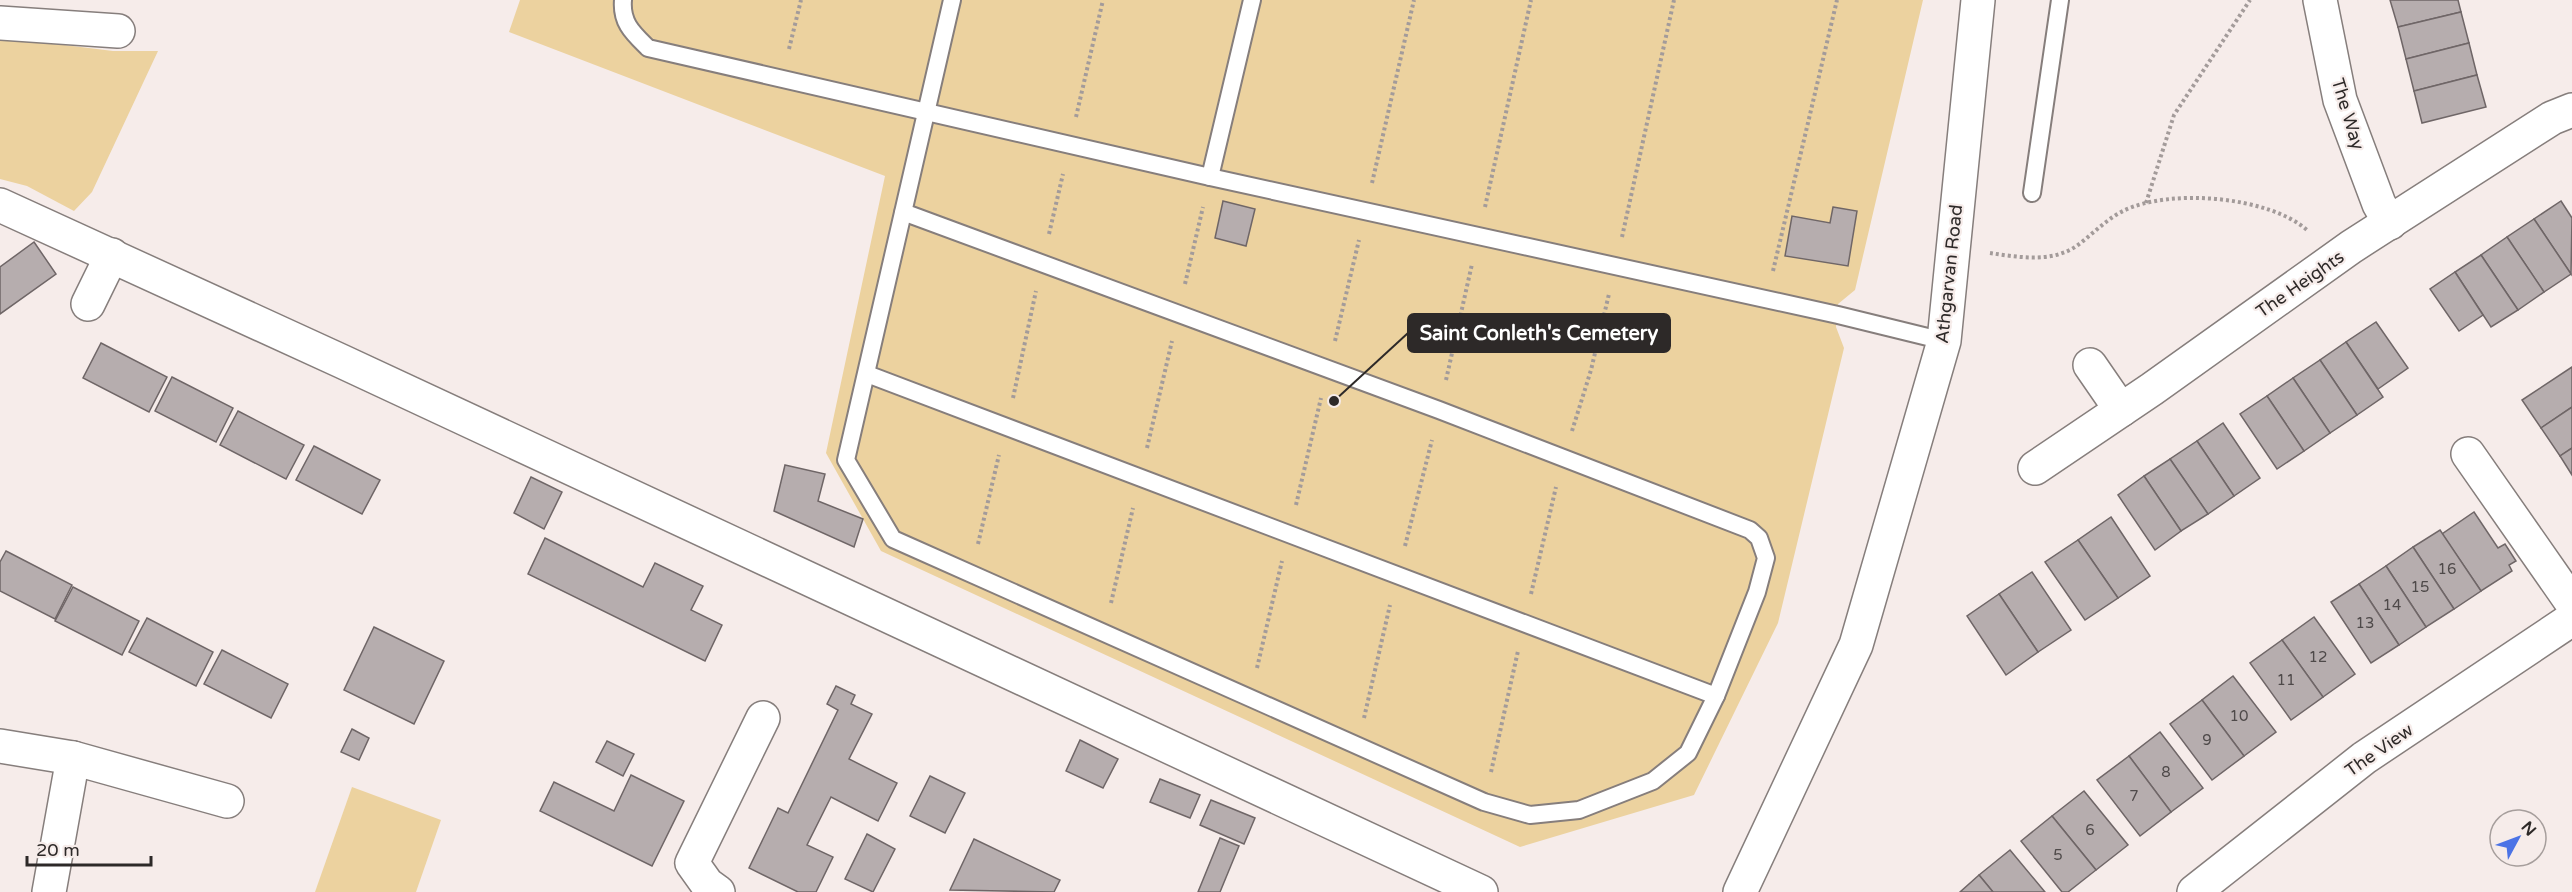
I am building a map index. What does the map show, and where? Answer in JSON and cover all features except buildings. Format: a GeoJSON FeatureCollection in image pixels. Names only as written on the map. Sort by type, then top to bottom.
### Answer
{"type":"FeatureCollection","features":[{"type":"Feature","properties":{"kind":"street","name":"Athgarvan Road"},"geometry":{"type":"LineString","coordinates":[[1740,892],[1856,645],[1944,341],[1978,0]]}},
{"type":"Feature","properties":{"kind":"street","name":"The Way"},"geometry":{"type":"LineString","coordinates":[[2320,0],[2340,100],[2379,204],[2390,223]]}},
{"type":"Feature","properties":{"kind":"street"},"geometry":{"type":"LineString","coordinates":[[0,23],[118,31]]}},
{"type":"Feature","properties":{"kind":"street","name":"The Heights"},"geometry":{"type":"LineString","coordinates":[[2036,468],[2333,261],[2552,118],[2572,110]]}},
{"type":"Feature","properties":{"kind":"street"},"geometry":{"type":"LineString","coordinates":[[0,205],[1481,892]]}},
{"type":"Feature","properties":{"kind":"street"},"geometry":{"type":"LineString","coordinates":[[88,304],[112,255]]}},
{"type":"Feature","properties":{"kind":"street"},"geometry":{"type":"LineString","coordinates":[[2090,365],[2121,410]]}},
{"type":"Feature","properties":{"kind":"street"},"geometry":{"type":"LineString","coordinates":[[2468,454],[2572,603]]}},
{"type":"Feature","properties":{"kind":"street","name":"The View"},"geometry":{"type":"LineString","coordinates":[[2194,892],[2364,758],[2572,619]]}},
{"type":"Feature","properties":{"kind":"street"},"geometry":{"type":"LineString","coordinates":[[718,892],[707,884],[692,863],[763,718]]}},
{"type":"Feature","properties":{"kind":"street"},"geometry":{"type":"LineString","coordinates":[[0,746],[74,758],[227,801]]}},
{"type":"Feature","properties":{"kind":"street"},"geometry":{"type":"LineString","coordinates":[[49,892],[74,758]]}},
{"type":"Feature","properties":{"kind":"lane"},"geometry":{"type":"LineString","coordinates":[[623,0],[622,10],[628,29],[648,48],[1210,177],[1767,299],[1944,341]]}},
{"type":"Feature","properties":{"kind":"lane"},"geometry":{"type":"LineString","coordinates":[[903,212],[1439,410],[1750,530],[1760,538],[1766,558],[1757,592],[1716,696],[1688,753],[1653,781],[1579,810],[1530,815],[1484,802],[893,539],[846,460],[867,374],[903,212],[952,0]]}},
{"type":"Feature","properties":{"kind":"lane"},"geometry":{"type":"LineString","coordinates":[[1210,177],[1252,0]]}},
{"type":"Feature","properties":{"kind":"lane"},"geometry":{"type":"LineString","coordinates":[[2032,193],[2060,0]]}},
{"type":"Feature","properties":{"kind":"lane"},"geometry":{"type":"LineString","coordinates":[[867,374],[1716,696]]}},
{"type":"Feature","properties":{"kind":"path"},"geometry":{"type":"LineString","coordinates":[[782,79],[801,0]]}},
{"type":"Feature","properties":{"kind":"path"},"geometry":{"type":"LineString","coordinates":[[1358,745],[1397,575],[1439,410],[1531,0]]}},
{"type":"Feature","properties":{"kind":"path"},"geometry":{"type":"LineString","coordinates":[[1484,802],[1563,458],[1591,370],[1674,0]]}},
{"type":"Feature","properties":{"kind":"path"},"geometry":{"type":"LineString","coordinates":[[1767,299],[1837,0]]}},
{"type":"Feature","properties":{"kind":"path"},"geometry":{"type":"LineString","coordinates":[[2146,203],[2174,115],[2250,0]]}},
{"type":"Feature","properties":{"kind":"path"},"geometry":{"type":"LineString","coordinates":[[1104,633],[1210,177]]}},
{"type":"Feature","properties":{"kind":"path"},"geometry":{"type":"LineString","coordinates":[[1953,249],[2036,259],[2072,249],[2122,211],[2146,203],[2182,198],[2221,199],[2264,209],[2296,220],[2318,240],[2333,261]]}},
{"type":"Feature","properties":{"kind":"shaded area"},"geometry":{"type":"Polygon","coordinates":[[[520,0],[1923,0],[1855,290],[1838,304],[1836,327],[1844,348],[1778,623],[1694,795],[1520,847],[881,551],[826,453],[885,176],[509,32],[520,0]]]}},
{"type":"Feature","properties":{"kind":"shaded area"},"geometry":{"type":"Polygon","coordinates":[[[0,41],[32,41],[113,51],[158,51],[92,192],[74,211],[27,186],[0,179],[0,41]]]}},
{"type":"Feature","properties":{"kind":"shaded area"},"geometry":{"type":"Polygon","coordinates":[[[352,787],[441,820],[416,892],[315,892],[352,787]]]}},
{"type":"Feature","properties":{"kind":"place","name":"Saint Conleth's Cemetery"},"geometry":{"type":"Point","coordinates":[1334,401]}}]}
